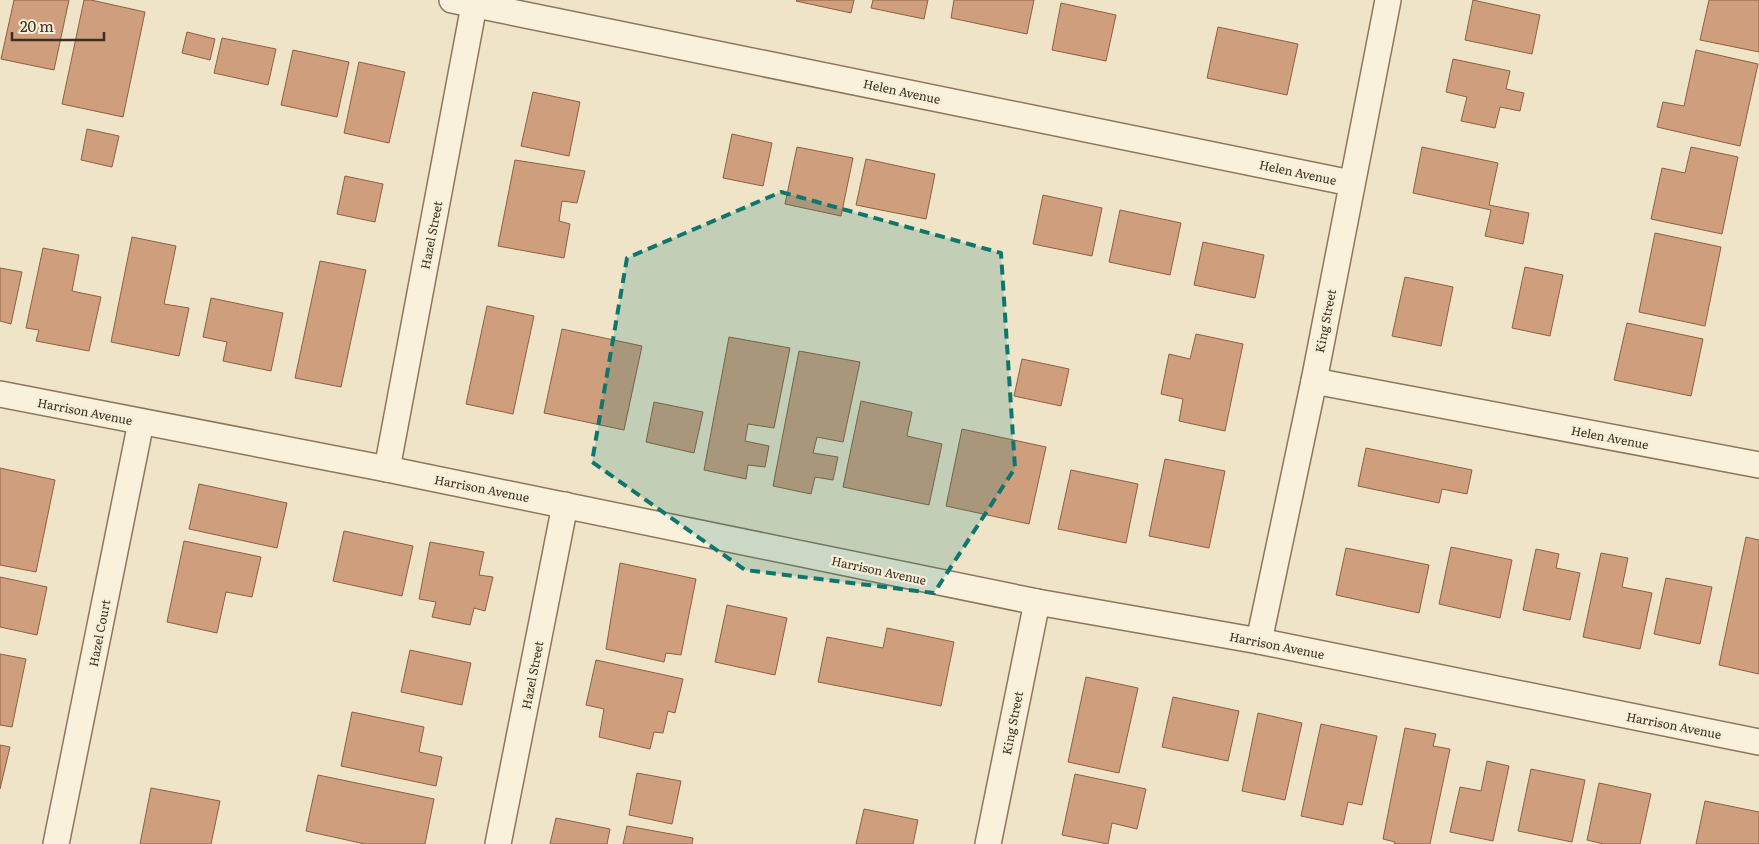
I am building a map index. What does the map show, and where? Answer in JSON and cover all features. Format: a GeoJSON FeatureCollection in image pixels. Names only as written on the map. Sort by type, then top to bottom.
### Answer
{"type":"FeatureCollection","features":[{"type":"Feature","properties":{"kind":"street","name":"King Street"},"geometry":{"type":"LineString","coordinates":[[1259,641],[1314,381],[1388,0]]}},
{"type":"Feature","properties":{"kind":"street","name":"Helen Avenue"},"geometry":{"type":"LineString","coordinates":[[467,2],[1352,183]]}},
{"type":"Feature","properties":{"kind":"street","name":"Hazel Street"},"geometry":{"type":"LineString","coordinates":[[388,469],[467,2]]}},
{"type":"Feature","properties":{"kind":"street","name":"Helen Avenue"},"geometry":{"type":"LineString","coordinates":[[1314,381],[1759,464]]}},
{"type":"Feature","properties":{"kind":"street","name":"Harrison Avenue"},"geometry":{"type":"LineString","coordinates":[[0,394],[388,469],[1036,602],[1259,641],[1759,742]]}},
{"type":"Feature","properties":{"kind":"street","name":"Hazel Court"},"geometry":{"type":"LineString","coordinates":[[56,844],[141,422]]}},
{"type":"Feature","properties":{"kind":"street","name":"Hazel Street"},"geometry":{"type":"LineString","coordinates":[[498,844],[565,505]]}},
{"type":"Feature","properties":{"kind":"street","name":"King Street"},"geometry":{"type":"LineString","coordinates":[[988,844],[1036,602]]}},
{"type":"Feature","properties":{"kind":"highlighted area"},"geometry":{"type":"Polygon","coordinates":[[[781,192],[1001,253],[1015,468],[934,593],[745,570],[592,462],[627,258],[781,192]]]}},
{"type":"Feature","properties":{"kind":"building"},"geometry":{"type":"Polygon","coordinates":[[[14,0],[69,0],[54,70],[1,59],[14,0]]]}},
{"type":"Feature","properties":{"kind":"building"},"geometry":{"type":"Polygon","coordinates":[[[84,0],[145,12],[123,117],[62,104],[84,0]]]}},
{"type":"Feature","properties":{"kind":"building"},"geometry":{"type":"Polygon","coordinates":[[[797,0],[854,0],[851,13],[797,0]]]}},
{"type":"Feature","properties":{"kind":"building"},"geometry":{"type":"Polygon","coordinates":[[[873,0],[928,0],[924,19],[871,8],[873,0]]]}},
{"type":"Feature","properties":{"kind":"building"},"geometry":{"type":"Polygon","coordinates":[[[954,0],[1034,0],[1027,34],[951,18],[954,0]]]}},
{"type":"Feature","properties":{"kind":"building"},"geometry":{"type":"Polygon","coordinates":[[[1473,0],[1540,15],[1532,54],[1465,40],[1473,0]]]}},
{"type":"Feature","properties":{"kind":"building"},"geometry":{"type":"Polygon","coordinates":[[[1709,0],[1759,0],[1759,52],[1700,40],[1709,0]]]}},
{"type":"Feature","properties":{"kind":"building"},"geometry":{"type":"Polygon","coordinates":[[[1061,3],[1116,15],[1106,61],[1052,50],[1061,3]]]}},
{"type":"Feature","properties":{"kind":"building"},"geometry":{"type":"Polygon","coordinates":[[[1218,27],[1298,44],[1287,95],[1207,78],[1218,27]]]}},
{"type":"Feature","properties":{"kind":"building"},"geometry":{"type":"Polygon","coordinates":[[[187,32],[215,39],[210,60],[182,53],[187,32]]]}},
{"type":"Feature","properties":{"kind":"building"},"geometry":{"type":"Polygon","coordinates":[[[222,38],[276,49],[268,85],[214,73],[222,38]]]}},
{"type":"Feature","properties":{"kind":"building"},"geometry":{"type":"Polygon","coordinates":[[[293,50],[349,62],[337,117],[281,105],[293,50]]]}},
{"type":"Feature","properties":{"kind":"building"},"geometry":{"type":"Polygon","coordinates":[[[1696,50],[1758,64],[1740,146],[1657,127],[1663,102],[1684,106],[1696,50]]]}},
{"type":"Feature","properties":{"kind":"building"},"geometry":{"type":"Polygon","coordinates":[[[1453,59],[1510,71],[1506,89],[1524,93],[1520,111],[1500,107],[1495,128],[1461,121],[1467,97],[1446,92],[1453,59]]]}},
{"type":"Feature","properties":{"kind":"building"},"geometry":{"type":"Polygon","coordinates":[[[359,62],[405,72],[389,143],[344,133],[359,62]]]}},
{"type":"Feature","properties":{"kind":"building"},"geometry":{"type":"Polygon","coordinates":[[[533,92],[580,102],[569,156],[521,146],[533,92]]]}},
{"type":"Feature","properties":{"kind":"building"},"geometry":{"type":"Polygon","coordinates":[[[87,129],[119,136],[112,167],[81,160],[87,129]]]}},
{"type":"Feature","properties":{"kind":"building"},"geometry":{"type":"Polygon","coordinates":[[[732,134],[772,143],[763,186],[723,178],[732,134]]]}},
{"type":"Feature","properties":{"kind":"building"},"geometry":{"type":"Polygon","coordinates":[[[797,147],[853,158],[841,216],[785,204],[797,147]]]}},
{"type":"Feature","properties":{"kind":"building"},"geometry":{"type":"Polygon","coordinates":[[[1422,147],[1498,163],[1489,205],[1529,213],[1523,244],[1485,236],[1491,210],[1413,193],[1422,147]]]}},
{"type":"Feature","properties":{"kind":"building"},"geometry":{"type":"Polygon","coordinates":[[[1691,147],[1738,157],[1722,234],[1651,219],[1662,168],[1685,173],[1691,147]]]}},
{"type":"Feature","properties":{"kind":"building"},"geometry":{"type":"Polygon","coordinates":[[[866,159],[935,174],[926,219],[856,205],[866,159]]]}},
{"type":"Feature","properties":{"kind":"building"},"geometry":{"type":"Polygon","coordinates":[[[515,160],[585,171],[577,203],[562,201],[559,221],[570,224],[564,258],[498,246],[515,160]]]}},
{"type":"Feature","properties":{"kind":"building"},"geometry":{"type":"Polygon","coordinates":[[[345,176],[383,184],[375,222],[337,214],[345,176]]]}},
{"type":"Feature","properties":{"kind":"building"},"geometry":{"type":"Polygon","coordinates":[[[1043,195],[1102,208],[1092,256],[1033,244],[1043,195]]]}},
{"type":"Feature","properties":{"kind":"building"},"geometry":{"type":"Polygon","coordinates":[[[1120,210],[1181,223],[1170,275],[1109,262],[1120,210]]]}},
{"type":"Feature","properties":{"kind":"building"},"geometry":{"type":"Polygon","coordinates":[[[1655,233],[1721,247],[1705,326],[1639,312],[1655,233]]]}},
{"type":"Feature","properties":{"kind":"building"},"geometry":{"type":"Polygon","coordinates":[[[132,237],[176,246],[164,304],[189,308],[179,356],[111,342],[132,237]]]}},
{"type":"Feature","properties":{"kind":"building"},"geometry":{"type":"Polygon","coordinates":[[[1203,242],[1264,255],[1255,298],[1194,285],[1203,242]]]}},
{"type":"Feature","properties":{"kind":"building"},"geometry":{"type":"Polygon","coordinates":[[[43,248],[79,255],[72,291],[101,297],[89,351],[36,341],[39,330],[26,328],[43,248]]]}},
{"type":"Feature","properties":{"kind":"building"},"geometry":{"type":"Polygon","coordinates":[[[320,261],[366,270],[341,387],[295,378],[320,261]]]}},
{"type":"Feature","properties":{"kind":"building"},"geometry":{"type":"Polygon","coordinates":[[[1525,267],[1563,275],[1550,336],[1512,328],[1525,267]]]}},
{"type":"Feature","properties":{"kind":"building"},"geometry":{"type":"Polygon","coordinates":[[[0,268],[22,272],[11,324],[0,321],[0,268]]]}},
{"type":"Feature","properties":{"kind":"building"},"geometry":{"type":"Polygon","coordinates":[[[1405,277],[1453,287],[1441,346],[1392,336],[1405,277]]]}},
{"type":"Feature","properties":{"kind":"building"},"geometry":{"type":"Polygon","coordinates":[[[211,298],[283,313],[271,371],[223,361],[227,342],[203,337],[211,298]]]}},
{"type":"Feature","properties":{"kind":"building"},"geometry":{"type":"Polygon","coordinates":[[[487,306],[534,316],[513,414],[466,404],[487,306]]]}},
{"type":"Feature","properties":{"kind":"building"},"geometry":{"type":"Polygon","coordinates":[[[1627,323],[1703,339],[1691,396],[1614,380],[1627,323]]]}},
{"type":"Feature","properties":{"kind":"building"},"geometry":{"type":"Polygon","coordinates":[[[562,329],[642,346],[624,430],[544,413],[562,329]]]}},
{"type":"Feature","properties":{"kind":"building"},"geometry":{"type":"Polygon","coordinates":[[[1196,334],[1243,344],[1225,431],[1179,421],[1183,399],[1161,394],[1169,354],[1190,359],[1196,334]]]}},
{"type":"Feature","properties":{"kind":"building"},"geometry":{"type":"Polygon","coordinates":[[[729,337],[790,348],[774,428],[748,424],[745,441],[769,446],[765,467],[748,465],[746,479],[704,470],[729,337]]]}},
{"type":"Feature","properties":{"kind":"building"},"geometry":{"type":"Polygon","coordinates":[[[799,351],[860,362],[843,442],[817,437],[813,453],[838,457],[833,480],[815,477],[811,494],[773,486],[799,351]]]}},
{"type":"Feature","properties":{"kind":"building"},"geometry":{"type":"Polygon","coordinates":[[[1022,359],[1069,369],[1061,406],[1014,396],[1022,359]]]}},
{"type":"Feature","properties":{"kind":"building"},"geometry":{"type":"Polygon","coordinates":[[[861,401],[912,412],[907,436],[942,444],[929,505],[843,487],[861,401]]]}},
{"type":"Feature","properties":{"kind":"building"},"geometry":{"type":"Polygon","coordinates":[[[654,402],[703,412],[694,453],[646,442],[654,402]]]}},
{"type":"Feature","properties":{"kind":"building"},"geometry":{"type":"Polygon","coordinates":[[[962,429],[1046,447],[1029,524],[946,506],[962,429]]]}},
{"type":"Feature","properties":{"kind":"building"},"geometry":{"type":"Polygon","coordinates":[[[1366,448],[1472,470],[1467,494],[1442,489],[1439,503],[1358,486],[1366,448]]]}},
{"type":"Feature","properties":{"kind":"building"},"geometry":{"type":"Polygon","coordinates":[[[1165,459],[1225,471],[1209,548],[1149,536],[1165,459]]]}},
{"type":"Feature","properties":{"kind":"building"},"geometry":{"type":"Polygon","coordinates":[[[0,468],[55,480],[36,572],[0,565],[0,468]]]}},
{"type":"Feature","properties":{"kind":"building"},"geometry":{"type":"Polygon","coordinates":[[[1071,470],[1138,484],[1126,543],[1058,529],[1071,470]]]}},
{"type":"Feature","properties":{"kind":"building"},"geometry":{"type":"Polygon","coordinates":[[[199,484],[287,503],[277,548],[189,529],[199,484]]]}},
{"type":"Feature","properties":{"kind":"building"},"geometry":{"type":"Polygon","coordinates":[[[344,531],[413,546],[402,596],[333,581],[344,531]]]}},
{"type":"Feature","properties":{"kind":"building"},"geometry":{"type":"Polygon","coordinates":[[[1746,537],[1759,540],[1759,674],[1719,665],[1746,537]]]}},
{"type":"Feature","properties":{"kind":"building"},"geometry":{"type":"Polygon","coordinates":[[[184,541],[261,557],[252,597],[226,592],[217,633],[167,622],[184,541]]]}},
{"type":"Feature","properties":{"kind":"building"},"geometry":{"type":"Polygon","coordinates":[[[430,542],[484,552],[479,575],[493,577],[485,611],[474,608],[470,625],[432,617],[436,602],[419,599],[430,542]]]}},
{"type":"Feature","properties":{"kind":"building"},"geometry":{"type":"Polygon","coordinates":[[[1451,547],[1512,560],[1500,618],[1439,604],[1451,547]]]}},
{"type":"Feature","properties":{"kind":"building"},"geometry":{"type":"Polygon","coordinates":[[[1346,548],[1429,565],[1419,613],[1336,595],[1346,548]]]}},
{"type":"Feature","properties":{"kind":"building"},"geometry":{"type":"Polygon","coordinates":[[[1536,549],[1559,554],[1556,568],[1580,573],[1570,620],[1523,610],[1536,549]]]}},
{"type":"Feature","properties":{"kind":"building"},"geometry":{"type":"Polygon","coordinates":[[[1601,553],[1628,558],[1622,587],[1652,593],[1640,649],[1583,637],[1601,553]]]}},
{"type":"Feature","properties":{"kind":"building"},"geometry":{"type":"Polygon","coordinates":[[[620,563],[696,579],[681,655],[666,653],[664,662],[606,649],[620,563]]]}},
{"type":"Feature","properties":{"kind":"building"},"geometry":{"type":"Polygon","coordinates":[[[0,577],[47,587],[37,635],[0,627],[0,577]]]}},
{"type":"Feature","properties":{"kind":"building"},"geometry":{"type":"Polygon","coordinates":[[[1666,578],[1712,587],[1700,644],[1654,634],[1666,578]]]}},
{"type":"Feature","properties":{"kind":"building"},"geometry":{"type":"Polygon","coordinates":[[[727,605],[787,618],[775,675],[715,662],[727,605]]]}},
{"type":"Feature","properties":{"kind":"building"},"geometry":{"type":"Polygon","coordinates":[[[887,628],[954,642],[941,706],[818,682],[827,637],[883,648],[887,628]]]}},
{"type":"Feature","properties":{"kind":"building"},"geometry":{"type":"Polygon","coordinates":[[[410,650],[471,663],[462,705],[401,692],[410,650]]]}},
{"type":"Feature","properties":{"kind":"building"},"geometry":{"type":"Polygon","coordinates":[[[0,654],[26,659],[12,727],[0,725],[0,654]]]}},
{"type":"Feature","properties":{"kind":"building"},"geometry":{"type":"Polygon","coordinates":[[[596,660],[683,679],[675,713],[668,711],[663,733],[654,732],[650,749],[599,737],[604,709],[586,705],[596,660]]]}},
{"type":"Feature","properties":{"kind":"building"},"geometry":{"type":"Polygon","coordinates":[[[1086,677],[1138,688],[1119,773],[1068,762],[1086,677]]]}},
{"type":"Feature","properties":{"kind":"building"},"geometry":{"type":"Polygon","coordinates":[[[1173,697],[1239,711],[1228,761],[1162,747],[1173,697]]]}},
{"type":"Feature","properties":{"kind":"building"},"geometry":{"type":"Polygon","coordinates":[[[352,712],[424,727],[419,752],[442,757],[436,786],[341,766],[352,712]]]}},
{"type":"Feature","properties":{"kind":"building"},"geometry":{"type":"Polygon","coordinates":[[[1258,713],[1302,723],[1285,800],[1242,791],[1258,713]]]}},
{"type":"Feature","properties":{"kind":"building"},"geometry":{"type":"Polygon","coordinates":[[[1321,724],[1377,736],[1362,805],[1348,802],[1343,825],[1301,816],[1321,724]]]}},
{"type":"Feature","properties":{"kind":"building"},"geometry":{"type":"Polygon","coordinates":[[[1405,728],[1436,734],[1433,746],[1450,749],[1430,844],[1394,844],[1395,842],[1383,839],[1405,728]]]}},
{"type":"Feature","properties":{"kind":"building"},"geometry":{"type":"Polygon","coordinates":[[[0,745],[10,747],[0,789],[0,745]]]}},
{"type":"Feature","properties":{"kind":"building"},"geometry":{"type":"Polygon","coordinates":[[[1487,761],[1509,766],[1493,841],[1450,832],[1460,787],[1481,791],[1487,761]]]}},
{"type":"Feature","properties":{"kind":"building"},"geometry":{"type":"Polygon","coordinates":[[[1531,769],[1585,780],[1572,842],[1518,831],[1531,769]]]}},
{"type":"Feature","properties":{"kind":"building"},"geometry":{"type":"Polygon","coordinates":[[[637,773],[681,781],[672,824],[629,815],[637,773]]]}},
{"type":"Feature","properties":{"kind":"building"},"geometry":{"type":"Polygon","coordinates":[[[1075,774],[1146,789],[1137,829],[1112,823],[1108,844],[1062,835],[1075,774]]]}},
{"type":"Feature","properties":{"kind":"building"},"geometry":{"type":"Polygon","coordinates":[[[318,775],[434,799],[425,844],[365,844],[306,831],[318,775]]]}},
{"type":"Feature","properties":{"kind":"building"},"geometry":{"type":"Polygon","coordinates":[[[1599,783],[1651,794],[1640,844],[1604,844],[1587,840],[1599,783]]]}},
{"type":"Feature","properties":{"kind":"building"},"geometry":{"type":"Polygon","coordinates":[[[151,788],[220,801],[211,844],[140,844],[151,788]]]}},
{"type":"Feature","properties":{"kind":"building"},"geometry":{"type":"Polygon","coordinates":[[[1705,801],[1759,812],[1759,844],[1696,844],[1705,801]]]}},
{"type":"Feature","properties":{"kind":"building"},"geometry":{"type":"Polygon","coordinates":[[[864,809],[918,820],[913,844],[856,844],[864,809]]]}},
{"type":"Feature","properties":{"kind":"building"},"geometry":{"type":"Polygon","coordinates":[[[556,818],[610,829],[607,844],[550,844],[556,818]]]}},
{"type":"Feature","properties":{"kind":"building"},"geometry":{"type":"Polygon","coordinates":[[[627,826],[693,838],[692,844],[623,844],[627,826]]]}}]}
